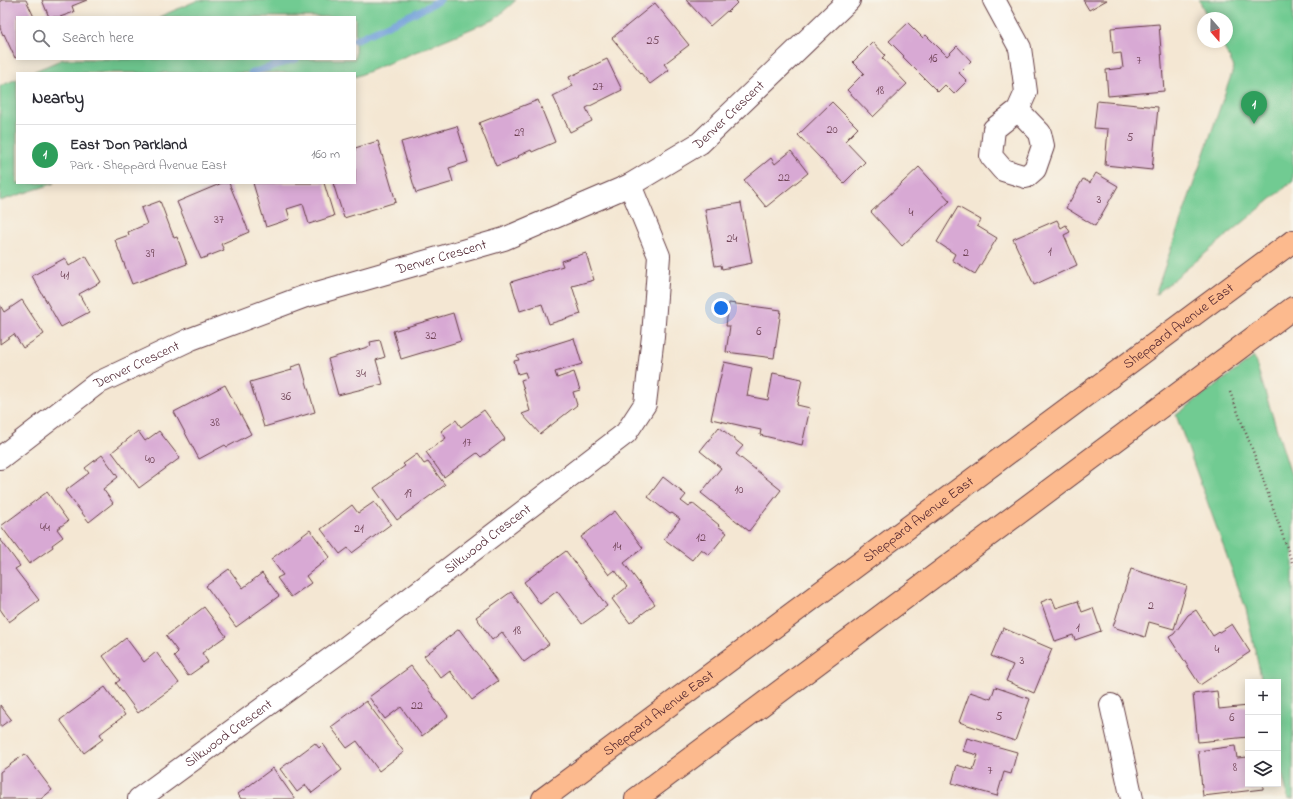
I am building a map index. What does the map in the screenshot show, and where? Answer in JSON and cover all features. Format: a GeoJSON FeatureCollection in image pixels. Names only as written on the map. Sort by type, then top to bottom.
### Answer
{"type":"FeatureCollection","features":[{"type":"Feature","properties":{"kind":"main road","name":"Sheppard Avenue East"},"geometry":{"type":"LineString","coordinates":[[543,799],[1293,241]]}},
{"type":"Feature","properties":{"kind":"main road"},"geometry":{"type":"LineString","coordinates":[[636,799],[1293,308]]}},
{"type":"Feature","properties":{"kind":"street","name":"Denver Crescent"},"geometry":{"type":"LineString","coordinates":[[0,458],[96,384],[191,339],[304,297],[504,239],[630,185],[700,143],[849,0]]}},
{"type":"Feature","properties":{"kind":"street"},"geometry":{"type":"LineString","coordinates":[[994,0],[1020,48],[1026,92],[1018,110]]}},
{"type":"Feature","properties":{"kind":"street","name":"Silkwood Crescent"},"geometry":{"type":"LineString","coordinates":[[139,799],[348,646],[626,433],[645,404],[653,336],[659,256],[630,185]]}},
{"type":"Feature","properties":{"kind":"street"},"geometry":{"type":"LineString","coordinates":[[1111,705],[1132,799]]}},
{"type":"Feature","properties":{"kind":"path"},"geometry":{"type":"LineString","coordinates":[[1230,392],[1256,459],[1293,565]]}},
{"type":"Feature","properties":{"kind":"green space"},"geometry":{"type":"Polygon","coordinates":[[[198,0],[516,0],[495,19],[356,77],[356,72],[32,72],[61,60],[356,60],[356,16],[161,16],[198,0]]]}},
{"type":"Feature","properties":{"kind":"green space"},"geometry":{"type":"Polygon","coordinates":[[[1199,0],[1293,0],[1293,181],[1155,295],[1234,67],[1224,48],[1233,48],[1233,12],[1205,12],[1199,0]]]}},
{"type":"Feature","properties":{"kind":"green space"},"geometry":{"type":"Polygon","coordinates":[[[16,79],[16,184],[52,184],[0,201],[0,86],[16,79]]]}},
{"type":"Feature","properties":{"kind":"green space"},"geometry":{"type":"Polygon","coordinates":[[[1254,357],[1293,481],[1293,799],[1288,799],[1281,768],[1281,679],[1261,679],[1246,609],[1176,415],[1254,357]]]}},
{"type":"Feature","properties":{"kind":"building"},"geometry":{"type":"Polygon","coordinates":[[[26,0],[34,16],[16,16],[15,58],[0,28],[0,1],[26,0]]]}},
{"type":"Feature","properties":{"kind":"building"},"geometry":{"type":"Polygon","coordinates":[[[42,0],[87,0],[72,6],[74,12],[63,16],[49,16],[42,0]]]}},
{"type":"Feature","properties":{"kind":"building"},"geometry":{"type":"Polygon","coordinates":[[[686,0],[738,0],[728,12],[727,11],[710,26],[686,0]]]}},
{"type":"Feature","properties":{"kind":"building"},"geometry":{"type":"Polygon","coordinates":[[[1083,0],[1107,0],[1089,10],[1083,0]]]}},
{"type":"Feature","properties":{"kind":"building"},"geometry":{"type":"Polygon","coordinates":[[[655,3],[689,45],[664,64],[669,70],[650,84],[612,38],[655,3]]]}},
{"type":"Feature","properties":{"kind":"building"},"geometry":{"type":"Polygon","coordinates":[[[908,23],[923,38],[926,35],[947,56],[957,46],[971,61],[959,73],[967,81],[954,94],[945,85],[938,92],[889,41],[908,23]]]}},
{"type":"Feature","properties":{"kind":"building"},"geometry":{"type":"Polygon","coordinates":[[[1159,24],[1164,91],[1108,96],[1106,70],[1123,68],[1121,53],[1113,54],[1111,28],[1159,24]]]}},
{"type":"Feature","properties":{"kind":"building"},"geometry":{"type":"Polygon","coordinates":[[[873,42],[885,55],[882,58],[907,84],[873,117],[847,90],[864,73],[853,62],[873,42]]]}},
{"type":"Feature","properties":{"kind":"building"},"geometry":{"type":"Polygon","coordinates":[[[607,59],[622,90],[586,108],[592,121],[570,132],[553,96],[573,86],[569,77],[607,59]]]}},
{"type":"Feature","properties":{"kind":"building"},"geometry":{"type":"Polygon","coordinates":[[[538,100],[555,142],[532,152],[531,150],[518,156],[519,157],[496,166],[479,123],[538,100]]]}},
{"type":"Feature","properties":{"kind":"building"},"geometry":{"type":"Polygon","coordinates":[[[1097,101],[1158,107],[1152,170],[1105,165],[1108,129],[1094,128],[1097,101]]]}},
{"type":"Feature","properties":{"kind":"building"},"geometry":{"type":"Polygon","coordinates":[[[832,102],[858,128],[845,141],[865,162],[844,183],[798,135],[832,102]]]}},
{"type":"Feature","properties":{"kind":"building"},"geometry":{"type":"Polygon","coordinates":[[[457,126],[468,162],[449,168],[453,182],[416,193],[401,142],[457,126]]]}},
{"type":"Feature","properties":{"kind":"building"},"geometry":{"type":"Polygon","coordinates":[[[378,141],[396,202],[344,218],[333,184],[356,184],[356,148],[378,141]]]}},
{"type":"Feature","properties":{"kind":"building"},"geometry":{"type":"Polygon","coordinates":[[[791,151],[808,173],[766,207],[744,180],[771,158],[775,164],[791,151]]]}},
{"type":"Feature","properties":{"kind":"building"},"geometry":{"type":"Polygon","coordinates":[[[919,167],[950,201],[902,246],[871,212],[919,167]]]}},
{"type":"Feature","properties":{"kind":"building"},"geometry":{"type":"Polygon","coordinates":[[[1096,173],[1118,186],[1095,226],[1066,208],[1083,179],[1090,183],[1096,173]]]}},
{"type":"Feature","properties":{"kind":"building"},"geometry":{"type":"Polygon","coordinates":[[[220,184],[229,184],[249,232],[221,244],[224,250],[201,259],[177,202],[220,184]]]}},
{"type":"Feature","properties":{"kind":"building"},"geometry":{"type":"Polygon","coordinates":[[[253,184],[324,184],[334,216],[309,224],[303,204],[287,209],[290,219],[266,227],[253,184]]]}},
{"type":"Feature","properties":{"kind":"building"},"geometry":{"type":"Polygon","coordinates":[[[160,201],[174,238],[177,237],[187,264],[132,284],[115,240],[129,235],[128,232],[147,224],[141,208],[160,201]]]}},
{"type":"Feature","properties":{"kind":"building"},"geometry":{"type":"Polygon","coordinates":[[[741,203],[752,263],[722,269],[721,265],[715,266],[705,209],[741,203]]]}},
{"type":"Feature","properties":{"kind":"building"},"geometry":{"type":"Polygon","coordinates":[[[958,207],[981,220],[977,226],[997,238],[975,274],[952,260],[955,254],[937,242],[958,207]]]}},
{"type":"Feature","properties":{"kind":"building"},"geometry":{"type":"Polygon","coordinates":[[[1057,220],[1061,228],[1066,225],[1070,232],[1064,235],[1077,265],[1034,285],[1013,239],[1057,220]]]}},
{"type":"Feature","properties":{"kind":"building"},"geometry":{"type":"Polygon","coordinates":[[[586,253],[594,280],[572,286],[581,314],[549,324],[542,304],[520,311],[511,282],[563,266],[561,261],[586,253]]]}},
{"type":"Feature","properties":{"kind":"building"},"geometry":{"type":"Polygon","coordinates":[[[86,256],[101,282],[79,294],[89,312],[61,327],[32,276],[65,258],[69,266],[86,256]]]}},
{"type":"Feature","properties":{"kind":"building"},"geometry":{"type":"Polygon","coordinates":[[[22,300],[44,334],[23,348],[14,334],[0,344],[0,305],[4,312],[22,300]]]}},
{"type":"Feature","properties":{"kind":"building"},"geometry":{"type":"Polygon","coordinates":[[[729,303],[781,310],[774,358],[726,352],[730,326],[726,326],[729,303]]]}},
{"type":"Feature","properties":{"kind":"building"},"geometry":{"type":"Polygon","coordinates":[[[453,313],[461,341],[401,359],[393,331],[453,313]]]}},
{"type":"Feature","properties":{"kind":"building"},"geometry":{"type":"Polygon","coordinates":[[[574,338],[582,364],[555,372],[557,378],[574,372],[580,390],[573,392],[577,405],[540,434],[522,414],[530,411],[521,380],[527,378],[525,372],[518,374],[514,361],[519,360],[517,356],[574,338]]]}},
{"type":"Feature","properties":{"kind":"building"},"geometry":{"type":"Polygon","coordinates":[[[380,340],[385,357],[376,360],[383,384],[338,395],[328,359],[371,346],[370,342],[380,340]]]}},
{"type":"Feature","properties":{"kind":"building"},"geometry":{"type":"Polygon","coordinates":[[[724,362],[752,368],[747,396],[768,400],[773,373],[802,379],[797,405],[810,408],[802,445],[760,435],[761,430],[711,419],[724,362]]]}},
{"type":"Feature","properties":{"kind":"building"},"geometry":{"type":"Polygon","coordinates":[[[301,364],[315,412],[264,427],[250,382],[292,370],[291,367],[301,364]]]}},
{"type":"Feature","properties":{"kind":"building"},"geometry":{"type":"Polygon","coordinates":[[[225,385],[251,434],[227,447],[225,445],[199,459],[174,412],[225,385]]]}},
{"type":"Feature","properties":{"kind":"building"},"geometry":{"type":"Polygon","coordinates":[[[484,410],[505,439],[481,457],[477,453],[444,477],[426,452],[446,438],[441,431],[456,420],[461,427],[484,410]]]}},
{"type":"Feature","properties":{"kind":"building"},"geometry":{"type":"Polygon","coordinates":[[[719,427],[743,446],[736,454],[781,490],[749,531],[701,493],[721,468],[700,451],[719,427]]]}},
{"type":"Feature","properties":{"kind":"building"},"geometry":{"type":"Polygon","coordinates":[[[138,431],[145,441],[159,431],[180,458],[139,488],[112,452],[138,431]]]}},
{"type":"Feature","properties":{"kind":"building"},"geometry":{"type":"Polygon","coordinates":[[[417,454],[424,464],[428,462],[445,485],[397,520],[374,488],[405,466],[403,464],[417,454]]]}},
{"type":"Feature","properties":{"kind":"building"},"geometry":{"type":"Polygon","coordinates":[[[102,455],[118,477],[103,489],[113,503],[89,522],[65,491],[89,473],[85,468],[102,455]]]}},
{"type":"Feature","properties":{"kind":"building"},"geometry":{"type":"Polygon","coordinates":[[[663,477],[686,495],[681,501],[689,507],[692,503],[727,533],[709,555],[701,549],[692,560],[664,539],[680,519],[672,513],[670,514],[648,497],[663,477]]]}},
{"type":"Feature","properties":{"kind":"building"},"geometry":{"type":"Polygon","coordinates":[[[47,492],[68,521],[57,529],[63,537],[52,545],[53,547],[29,564],[1,526],[47,492]]]}},
{"type":"Feature","properties":{"kind":"building"},"geometry":{"type":"Polygon","coordinates":[[[374,502],[391,524],[352,553],[348,548],[340,554],[321,529],[352,505],[358,513],[374,502]]]}},
{"type":"Feature","properties":{"kind":"building"},"geometry":{"type":"Polygon","coordinates":[[[615,511],[643,548],[624,563],[655,604],[630,623],[612,599],[627,587],[615,570],[609,575],[581,537],[615,511]]]}},
{"type":"Feature","properties":{"kind":"building"},"geometry":{"type":"Polygon","coordinates":[[[310,530],[330,557],[306,576],[311,583],[291,597],[277,578],[283,575],[271,559],[310,530]]]}},
{"type":"Feature","properties":{"kind":"building"},"geometry":{"type":"Polygon","coordinates":[[[0,539],[20,566],[15,569],[39,600],[9,622],[0,609],[0,539]]]}},
{"type":"Feature","properties":{"kind":"building"},"geometry":{"type":"Polygon","coordinates":[[[566,551],[607,606],[582,624],[557,591],[540,604],[524,582],[566,551]]]}},
{"type":"Feature","properties":{"kind":"building"},"geometry":{"type":"Polygon","coordinates":[[[229,569],[243,588],[262,573],[279,596],[236,627],[206,586],[229,569]]]}},
{"type":"Feature","properties":{"kind":"building"},"geometry":{"type":"Polygon","coordinates":[[[1131,569],[1187,586],[1174,629],[1149,622],[1145,637],[1113,627],[1131,569]]]}},
{"type":"Feature","properties":{"kind":"building"},"geometry":{"type":"Polygon","coordinates":[[[511,592],[549,644],[524,662],[502,632],[492,640],[476,617],[511,592]]]}},
{"type":"Feature","properties":{"kind":"building"},"geometry":{"type":"Polygon","coordinates":[[[1052,598],[1056,608],[1078,601],[1082,612],[1093,608],[1101,631],[1075,640],[1073,635],[1055,641],[1041,602],[1052,598]]]}},
{"type":"Feature","properties":{"kind":"building"},"geometry":{"type":"Polygon","coordinates":[[[204,607],[226,636],[202,653],[208,662],[188,676],[174,656],[178,652],[166,636],[204,607]]]}},
{"type":"Feature","properties":{"kind":"building"},"geometry":{"type":"Polygon","coordinates":[[[1196,610],[1213,636],[1232,624],[1250,652],[1200,685],[1169,637],[1174,634],[1188,615],[1196,610]]]}},
{"type":"Feature","properties":{"kind":"building"},"geometry":{"type":"Polygon","coordinates":[[[1003,628],[1052,649],[1034,693],[1006,681],[1013,665],[991,656],[1003,628]]]}},
{"type":"Feature","properties":{"kind":"building"},"geometry":{"type":"Polygon","coordinates":[[[459,629],[498,681],[472,700],[450,671],[441,678],[424,656],[459,629]]]}},
{"type":"Feature","properties":{"kind":"building"},"geometry":{"type":"Polygon","coordinates":[[[126,638],[144,662],[156,652],[179,683],[138,713],[116,683],[120,680],[103,656],[126,638]]]}},
{"type":"Feature","properties":{"kind":"building"},"geometry":{"type":"Polygon","coordinates":[[[411,666],[448,716],[422,736],[401,707],[385,719],[369,697],[411,666]]]}},
{"type":"Feature","properties":{"kind":"building"},"geometry":{"type":"Polygon","coordinates":[[[105,687],[125,715],[100,734],[103,739],[84,753],[60,720],[105,687]]]}},
{"type":"Feature","properties":{"kind":"building"},"geometry":{"type":"Polygon","coordinates":[[[995,687],[1030,699],[1015,741],[959,722],[970,692],[991,699],[995,687]]]}},
{"type":"Feature","properties":{"kind":"building"},"geometry":{"type":"Polygon","coordinates":[[[1217,691],[1219,709],[1245,706],[1245,737],[1198,742],[1193,694],[1217,691]]]}},
{"type":"Feature","properties":{"kind":"building"},"geometry":{"type":"Polygon","coordinates":[[[366,701],[404,752],[379,771],[357,741],[347,748],[331,727],[366,701]]]}},
{"type":"Feature","properties":{"kind":"building"},"geometry":{"type":"Polygon","coordinates":[[[0,705],[11,719],[0,727],[0,705]]]}},
{"type":"Feature","properties":{"kind":"building"},"geometry":{"type":"Polygon","coordinates":[[[967,738],[1017,752],[1011,774],[1004,772],[997,796],[952,783],[957,765],[973,770],[978,755],[963,751],[967,738]]]}},
{"type":"Feature","properties":{"kind":"building"},"geometry":{"type":"Polygon","coordinates":[[[315,743],[319,748],[323,744],[342,770],[312,793],[306,785],[297,792],[280,769],[315,743]]]}},
{"type":"Feature","properties":{"kind":"building"},"geometry":{"type":"Polygon","coordinates":[[[1235,746],[1237,758],[1245,757],[1245,787],[1263,787],[1263,789],[1203,796],[1198,751],[1235,746]]]}},
{"type":"Feature","properties":{"kind":"building"},"geometry":{"type":"Polygon","coordinates":[[[25,754],[52,790],[41,799],[0,799],[0,772],[25,754]]]}},
{"type":"Feature","properties":{"kind":"building"},"geometry":{"type":"Polygon","coordinates":[[[273,768],[295,799],[241,799],[238,794],[273,768]]]}},
{"type":"Feature","properties":{"kind":"waterway"},"geometry":{"type":"LineString","coordinates":[[356,40],[440,0]]}},
{"type":"Feature","properties":{"kind":"waterway"},"geometry":{"type":"LineString","coordinates":[[254,72],[293,60]]}},
{"type":"Feature","properties":{"kind":"place","name":"East Don Parkland"},"geometry":{"type":"Point","coordinates":[1254,124]}}]}
